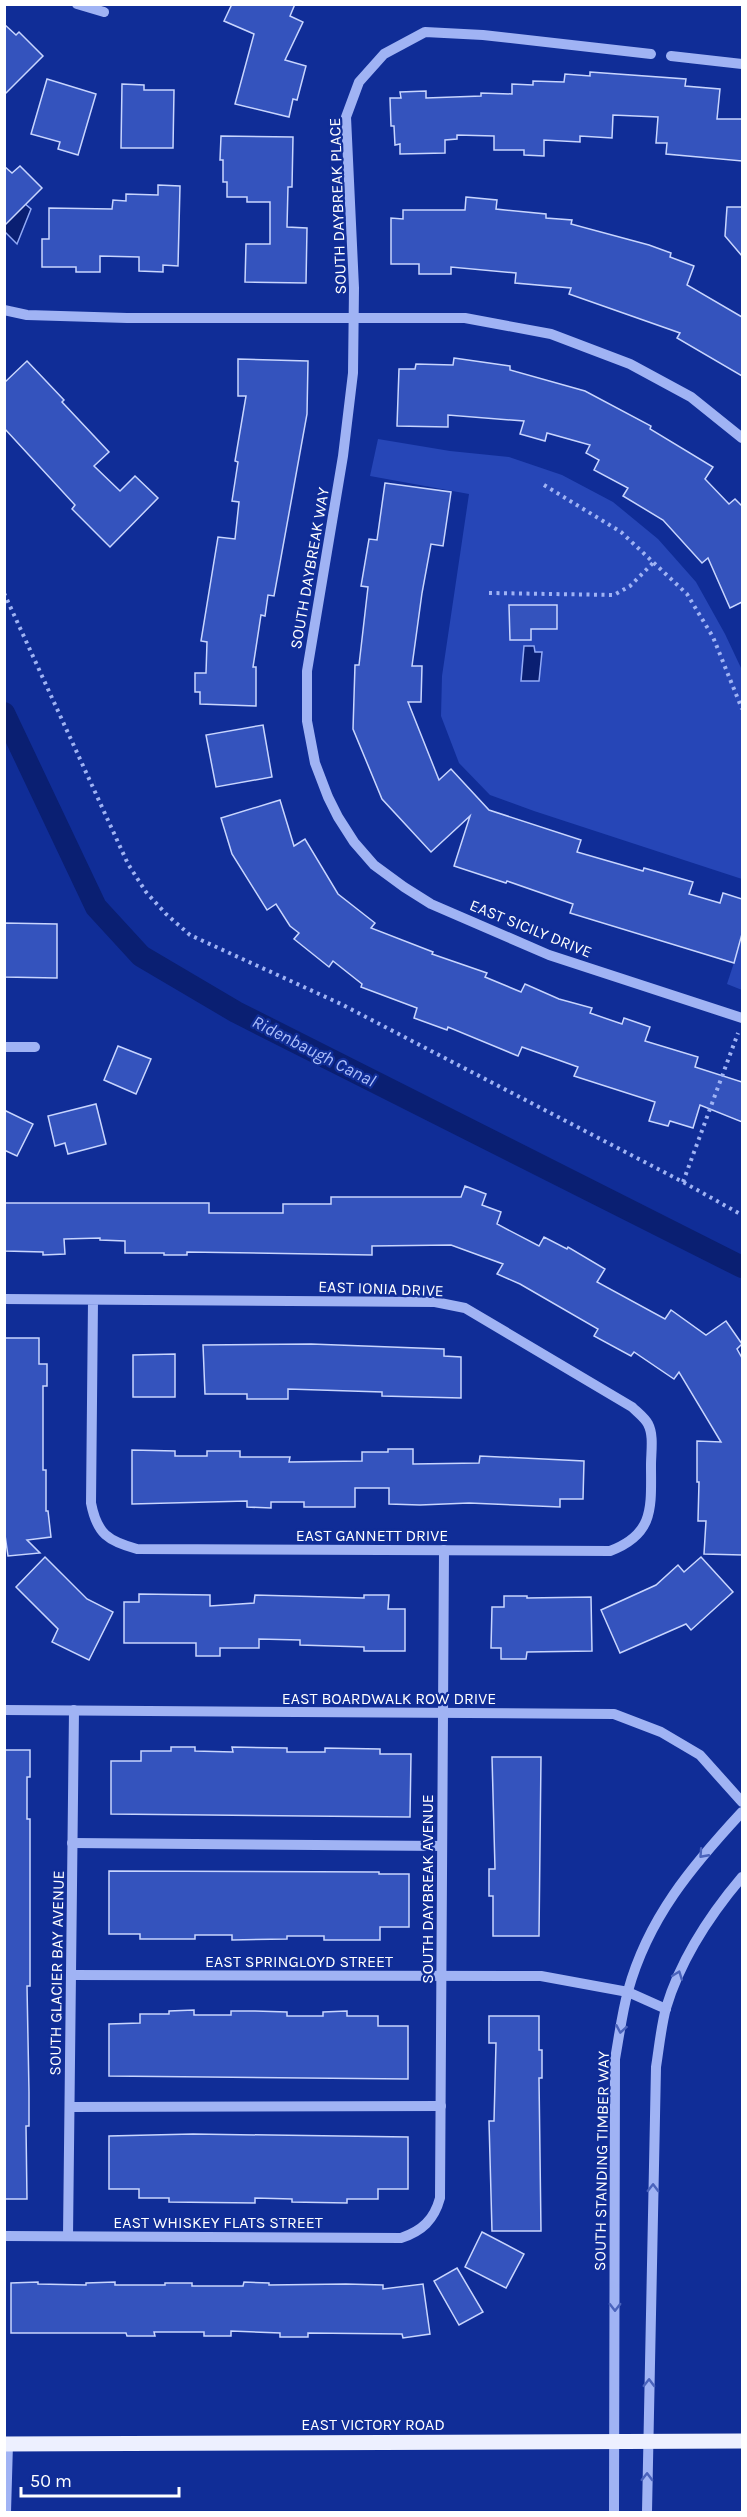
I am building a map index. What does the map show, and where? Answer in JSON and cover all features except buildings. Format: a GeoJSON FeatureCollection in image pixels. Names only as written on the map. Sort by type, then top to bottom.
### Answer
{"type":"FeatureCollection","features":[{"type":"Feature","properties":{"kind":"main road","name":"EAST VICTORY ROAD"},"geometry":{"type":"LineString","coordinates":[[6,2444],[742,2441]]}},
{"type":"Feature","properties":{"kind":"street"},"geometry":{"type":"LineString","coordinates":[[77,4],[104,12]]}},
{"type":"Feature","properties":{"kind":"street","name":"SOUTH DAYBREAK PLACE"},"geometry":{"type":"LineString","coordinates":[[355,318],[346,117],[359,82],[384,54],[425,32],[483,34],[651,54]]}},
{"type":"Feature","properties":{"kind":"street"},"geometry":{"type":"LineString","coordinates":[[671,56],[742,64]]}},
{"type":"Feature","properties":{"kind":"street"},"geometry":{"type":"LineString","coordinates":[[4,310],[27,315],[127,318],[465,318],[551,334],[630,364],[691,397],[742,438]]}},
{"type":"Feature","properties":{"kind":"street","name":"SOUTH DAYBREAK WAY"},"geometry":{"type":"LineString","coordinates":[[338,817],[315,763],[307,721],[307,671],[343,456],[353,373],[355,318]]}},
{"type":"Feature","properties":{"kind":"street","name":"EAST SICILY DRIVE"},"geometry":{"type":"LineString","coordinates":[[338,817],[354,842],[374,865],[431,904],[549,955],[742,1018]]}},
{"type":"Feature","properties":{"kind":"street"},"geometry":{"type":"LineString","coordinates":[[4,1047],[35,1047]]}},
{"type":"Feature","properties":{"kind":"street","name":"EAST IONIA DRIVE"},"geometry":{"type":"LineString","coordinates":[[4,1299],[435,1302],[465,1308],[632,1407],[648,1424],[651,1441],[651,1503],[648,1518],[640,1532]]}},
{"type":"Feature","properties":{"kind":"street","name":"EAST GANNETT DRIVE"},"geometry":{"type":"LineString","coordinates":[[93,1300],[91,1503],[94,1518],[102,1533],[118,1544],[137,1549],[610,1551],[627,1545],[640,1532]]}},
{"type":"Feature","properties":{"kind":"street","name":"SOUTH DAYBREAK AVENUE"},"geometry":{"type":"LineString","coordinates":[[427,2224],[436,2212],[440,2198],[444,1550]]}},
{"type":"Feature","properties":{"kind":"street","name":"EAST BOARDWALK ROW DRIVE"},"geometry":{"type":"LineString","coordinates":[[4,1710],[614,1714],[661,1732],[700,1755],[742,1802]]}},
{"type":"Feature","properties":{"kind":"street","name":"SOUTH GLACIER BAY AVENUE"},"geometry":{"type":"LineString","coordinates":[[68,2236],[74,1710]]}},
{"type":"Feature","properties":{"kind":"street","name":"SOUTH STANDING TIMBER WAY"},"geometry":{"type":"LineString","coordinates":[[614,2512],[615,2059],[628,1992],[645,1943],[668,1902],[698,1859],[742,1812]]}},
{"type":"Feature","properties":{"kind":"street"},"geometry":{"type":"LineString","coordinates":[[72,1843],[442,1846]]}},
{"type":"Feature","properties":{"kind":"street"},"geometry":{"type":"LineString","coordinates":[[647,2512],[656,2067],[666,2009],[681,1967],[705,1924],[742,1877]]}},
{"type":"Feature","properties":{"kind":"street","name":"EAST SPRINGLOYD STREET"},"geometry":{"type":"LineString","coordinates":[[71,1975],[541,1976],[628,1992],[666,2009]]}},
{"type":"Feature","properties":{"kind":"street"},"geometry":{"type":"LineString","coordinates":[[70,2107],[441,2106]]}},
{"type":"Feature","properties":{"kind":"street","name":"EAST WHISKEY FLATS STREET"},"geometry":{"type":"LineString","coordinates":[[4,2236],[401,2238],[415,2233],[427,2224]]}},
{"type":"Feature","properties":{"kind":"street"},"geometry":{"type":"LineString","coordinates":[[6,2444],[6,2512]]}},
{"type":"Feature","properties":{"kind":"path"},"geometry":{"type":"LineString","coordinates":[[544,485],[621,532],[655,561],[687,594],[724,660],[742,709]]}},
{"type":"Feature","properties":{"kind":"path"},"geometry":{"type":"LineString","coordinates":[[489,593],[614,594],[630,586],[655,561]]}},
{"type":"Feature","properties":{"kind":"path"},"geometry":{"type":"LineString","coordinates":[[4,593],[128,864],[146,892],[190,935],[341,1004],[684,1182],[742,1215]]}},
{"type":"Feature","properties":{"kind":"path"},"geometry":{"type":"LineString","coordinates":[[684,1182],[738,1033]]}},
{"type":"Feature","properties":{"kind":"shaded area"},"geometry":{"type":"Polygon","coordinates":[[[24,203],[31,209],[17,244],[5,232],[5,222],[24,203]]]}},
{"type":"Feature","properties":{"kind":"shaded area"},"geometry":{"type":"Polygon","coordinates":[[[378,439],[450,451],[509,457],[562,475],[613,502],[658,539],[696,582],[742,670],[742,879],[490,795],[459,763],[441,716],[442,676],[469,494],[370,476],[378,439]]]}},
{"type":"Feature","properties":{"kind":"shaded area"},"geometry":{"type":"Polygon","coordinates":[[[524,646],[534,646],[535,652],[542,652],[539,681],[521,681],[524,646]]]}},
{"type":"Feature","properties":{"kind":"shaded area"},"geometry":{"type":"Polygon","coordinates":[[[742,938],[742,990],[727,984],[742,938]]]}},
{"type":"Feature","properties":{"kind":"waterway","name":"Ridenbaugh Canal"},"geometry":{"type":"LineString","coordinates":[[4,713],[96,907],[141,956],[236,1012],[742,1267]]}}]}
